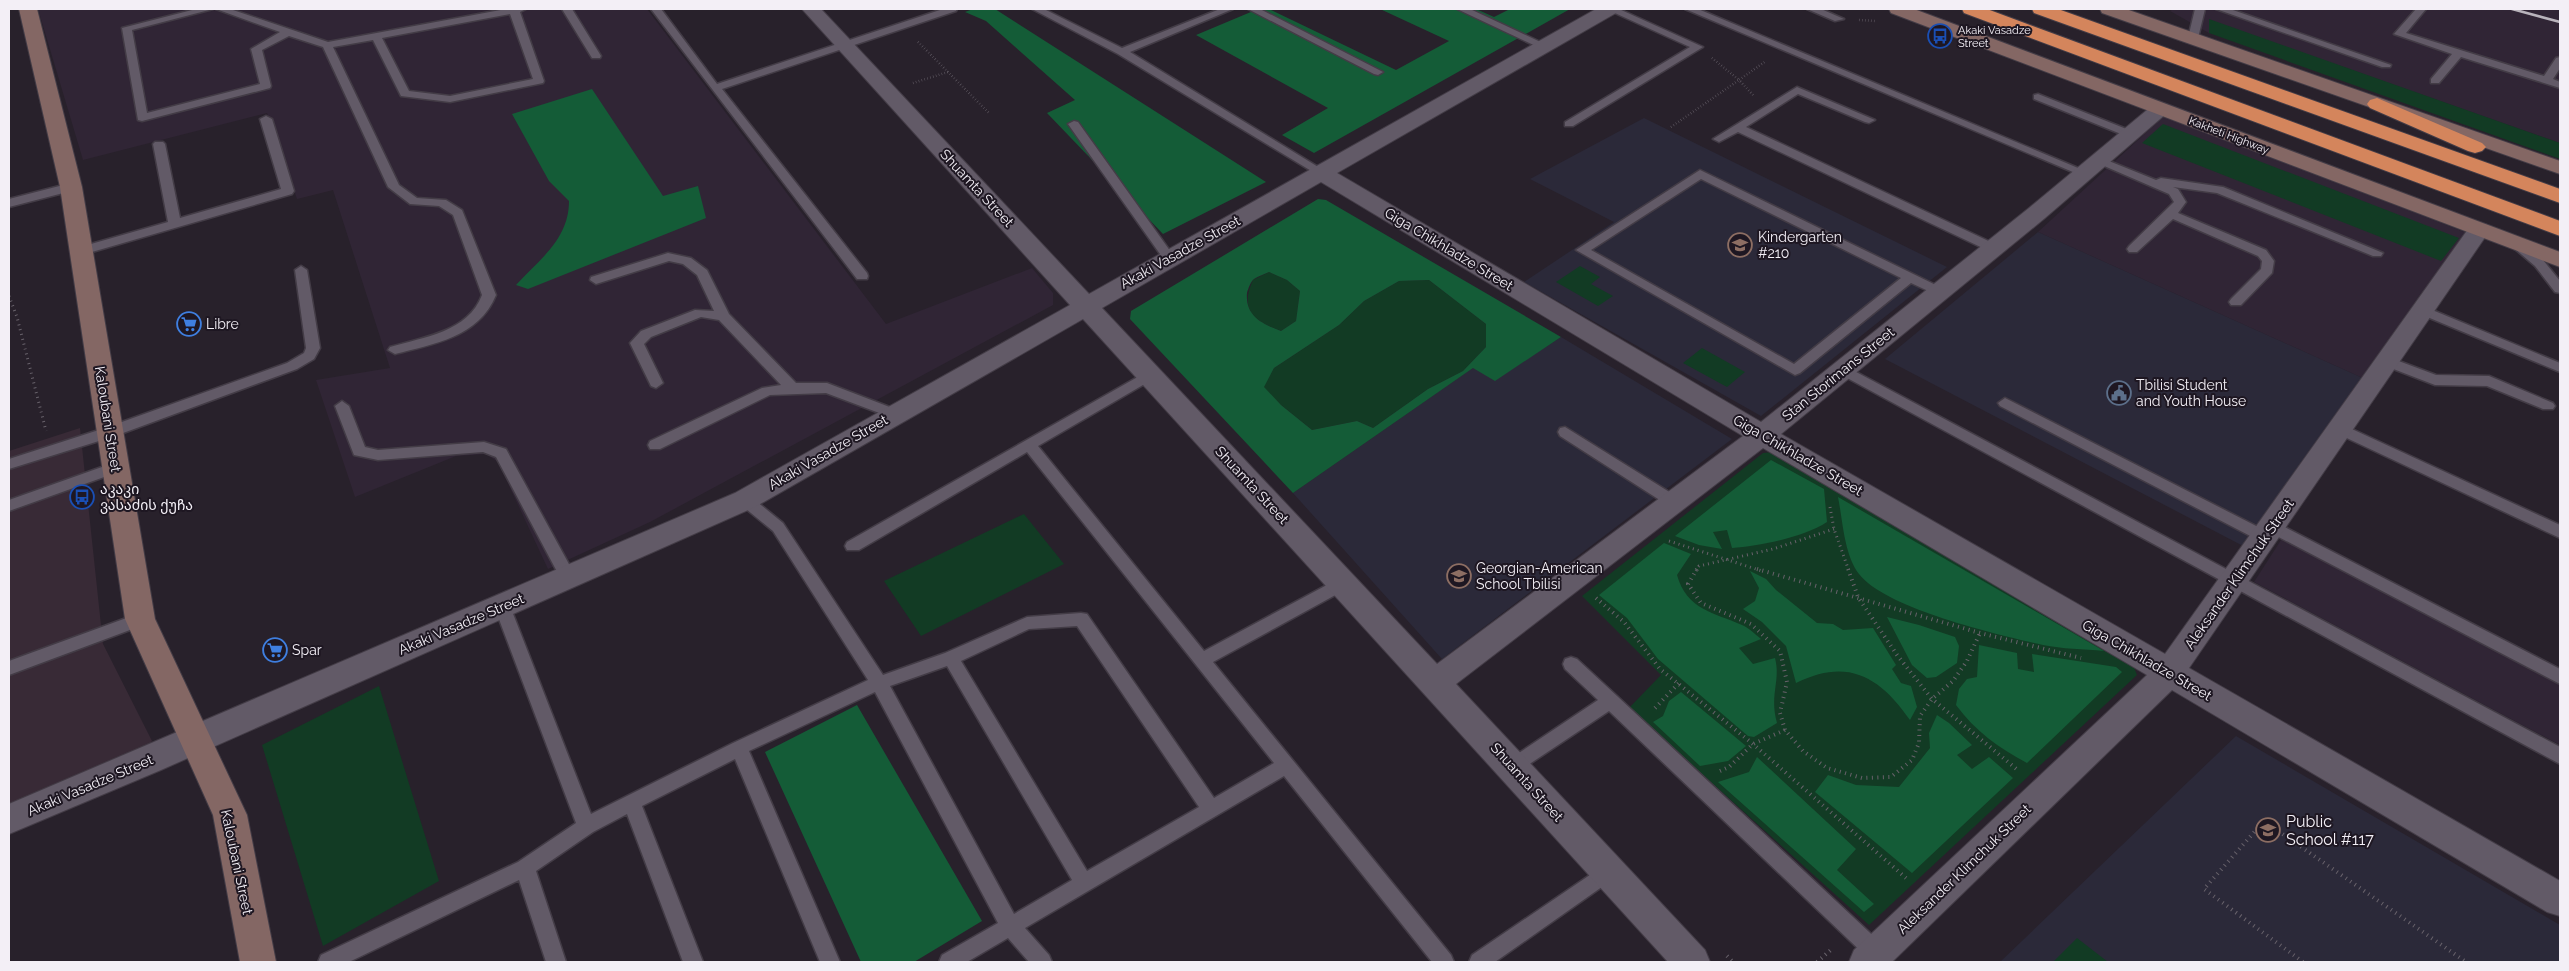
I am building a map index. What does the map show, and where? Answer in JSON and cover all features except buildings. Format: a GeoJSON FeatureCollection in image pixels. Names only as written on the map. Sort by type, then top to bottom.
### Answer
{"type":"FeatureCollection","features":[{"type":"Feature","properties":{"kind":"highway","name":"Kakheti Highway"},"geometry":{"type":"LineString","coordinates":[[1970,9],[2560,229]]}},
{"type":"Feature","properties":{"kind":"highway"},"geometry":{"type":"LineString","coordinates":[[2041,9],[2560,196]]}},
{"type":"Feature","properties":{"kind":"highway"},"geometry":{"type":"LineString","coordinates":[[2377,104],[2560,186]]}},
{"type":"Feature","properties":{"kind":"highway"},"geometry":{"type":"LineString","coordinates":[[2314,138],[2560,244]]}},
{"type":"Feature","properties":{"kind":"street","name":"Kaloubani Street"},"geometry":{"type":"LineString","coordinates":[[28,9],[71,187],[140,618],[230,815],[258,962]]}},
{"type":"Feature","properties":{"kind":"street","name":"Shuamta Street"},"geometry":{"type":"LineString","coordinates":[[811,9],[1436,682],[1692,962]]}},
{"type":"Feature","properties":{"kind":"street","name":"Akaki Vasadze Street"},"geometry":{"type":"LineString","coordinates":[[9,819],[745,500],[1610,9]]}},
{"type":"Feature","properties":{"kind":"street","name":"Kakheti Highway"},"geometry":{"type":"LineString","coordinates":[[1898,9],[2560,260]]}},
{"type":"Feature","properties":{"kind":"street"},"geometry":{"type":"LineString","coordinates":[[2108,9],[2560,168]]}},
{"type":"Feature","properties":{"kind":"street","name":"Stan Storimans Street"},"geometry":{"type":"LineString","coordinates":[[1436,682],[1762,435],[1993,248],[2160,109]]}},
{"type":"Feature","properties":{"kind":"street","name":"Giga Chikhladze Street"},"geometry":{"type":"LineString","coordinates":[[1322,174],[1825,472],[2560,900]]}},
{"type":"Feature","properties":{"kind":"street","name":"Aleksander Klimchuk Street"},"geometry":{"type":"LineString","coordinates":[[1872,958],[2169,673],[2479,230]]}},
{"type":"Feature","properties":{"kind":"lane"},"geometry":{"type":"LineString","coordinates":[[208,9],[128,28],[142,118],[266,86],[256,49],[286,33]]}},
{"type":"Feature","properties":{"kind":"lane"},"geometry":{"type":"LineString","coordinates":[[221,9],[286,33],[327,45],[376,36],[479,12],[518,9],[539,81],[450,99],[405,94],[376,36]]}},
{"type":"Feature","properties":{"kind":"lane"},"geometry":{"type":"LineString","coordinates":[[567,9],[596,56]]}},
{"type":"Feature","properties":{"kind":"lane"},"geometry":{"type":"LineString","coordinates":[[656,9],[715,88],[862,276]]}},
{"type":"Feature","properties":{"kind":"lane"},"geometry":{"type":"LineString","coordinates":[[715,88],[952,9]]}},
{"type":"Feature","properties":{"kind":"lane","name":"Giga Chikhladze Street"},"geometry":{"type":"LineString","coordinates":[[1037,9],[1122,52],[1322,174]]}},
{"type":"Feature","properties":{"kind":"lane"},"geometry":{"type":"LineString","coordinates":[[1122,52],[1228,9]]}},
{"type":"Feature","properties":{"kind":"lane"},"geometry":{"type":"LineString","coordinates":[[1253,9],[1378,72]]}},
{"type":"Feature","properties":{"kind":"lane"},"geometry":{"type":"LineString","coordinates":[[1462,9],[1544,46]]}},
{"type":"Feature","properties":{"kind":"lane"},"geometry":{"type":"LineString","coordinates":[[1610,9],[1698,47]]}},
{"type":"Feature","properties":{"kind":"lane"},"geometry":{"type":"LineString","coordinates":[[1690,9],[1785,48],[2092,166],[2145,179],[2219,190],[2378,253]]}},
{"type":"Feature","properties":{"kind":"lane"},"geometry":{"type":"LineString","coordinates":[[1812,9],[1839,19]]}},
{"type":"Feature","properties":{"kind":"lane"},"geometry":{"type":"LineString","coordinates":[[2194,38],[2200,9]]}},
{"type":"Feature","properties":{"kind":"lane"},"geometry":{"type":"LineString","coordinates":[[2221,9],[2386,65]]}},
{"type":"Feature","properties":{"kind":"lane"},"geometry":{"type":"LineString","coordinates":[[2421,9],[2399,34],[2560,85]]}},
{"type":"Feature","properties":{"kind":"lane"},"geometry":{"type":"LineString","coordinates":[[327,45],[394,187],[414,201],[442,203],[458,213],[489,295],[486,309],[463,328],[396,350]]}},
{"type":"Feature","properties":{"kind":"lane"},"geometry":{"type":"LineString","coordinates":[[1569,124],[1698,47]]}},
{"type":"Feature","properties":{"kind":"lane"},"geometry":{"type":"LineString","coordinates":[[2435,80],[2459,53]]}},
{"type":"Feature","properties":{"kind":"lane"},"geometry":{"type":"LineString","coordinates":[[2546,81],[2560,60]]}},
{"type":"Feature","properties":{"kind":"lane"},"geometry":{"type":"LineString","coordinates":[[1719,139],[1797,90],[1869,120]]}},
{"type":"Feature","properties":{"kind":"lane"},"geometry":{"type":"LineString","coordinates":[[2038,97],[2130,134]]}},
{"type":"Feature","properties":{"kind":"lane"},"geometry":{"type":"LineString","coordinates":[[81,251],[288,191],[266,119]]}},
{"type":"Feature","properties":{"kind":"lane"},"geometry":{"type":"LineString","coordinates":[[1074,124],[1169,258]]}},
{"type":"Feature","properties":{"kind":"lane"},"geometry":{"type":"LineString","coordinates":[[1738,128],[1993,248]]}},
{"type":"Feature","properties":{"kind":"lane"},"geometry":{"type":"LineString","coordinates":[[159,144],[175,224]]}},
{"type":"Feature","properties":{"kind":"lane"},"geometry":{"type":"LineString","coordinates":[[1909,278],[1795,370],[1582,250],[1700,174],[1939,292]]}},
{"type":"Feature","properties":{"kind":"lane"},"geometry":{"type":"LineString","coordinates":[[2133,249],[2171,214],[2180,202],[2174,192],[2145,179]]}},
{"type":"Feature","properties":{"kind":"lane"},"geometry":{"type":"LineString","coordinates":[[9,204],[71,187]]}},
{"type":"Feature","properties":{"kind":"lane"},"geometry":{"type":"LineString","coordinates":[[2171,214],[2262,253],[2268,261],[2267,270],[2236,302]]}},
{"type":"Feature","properties":{"kind":"lane"},"geometry":{"type":"LineString","coordinates":[[2519,246],[2539,263],[2560,290]]}},
{"type":"Feature","properties":{"kind":"lane"},"geometry":{"type":"LineString","coordinates":[[596,280],[668,257],[687,262],[702,273],[723,316],[792,388]]}},
{"type":"Feature","properties":{"kind":"lane"},"geometry":{"type":"LineString","coordinates":[[9,464],[110,432],[292,366],[309,356],[313,348],[301,270]]}},
{"type":"Feature","properties":{"kind":"lane"},"geometry":{"type":"LineString","coordinates":[[2424,311],[2560,368]]}},
{"type":"Feature","properties":{"kind":"lane"},"geometry":{"type":"LineString","coordinates":[[656,384],[637,343],[646,334],[700,314],[723,316]]}},
{"type":"Feature","properties":{"kind":"lane"},"geometry":{"type":"LineString","coordinates":[[2388,362],[2435,380],[2489,381],[2548,406]]}},
{"type":"Feature","properties":{"kind":"lane"},"geometry":{"type":"LineString","coordinates":[[1843,370],[2560,756]]}},
{"type":"Feature","properties":{"kind":"lane"},"geometry":{"type":"LineString","coordinates":[[853,546],[1150,376]]}},
{"type":"Feature","properties":{"kind":"lane"},"geometry":{"type":"LineString","coordinates":[[655,445],[767,391],[792,388],[827,388],[895,414]]}},
{"type":"Feature","properties":{"kind":"lane"},"geometry":{"type":"LineString","coordinates":[[2006,404],[2560,677]]}},
{"type":"Feature","properties":{"kind":"lane"},"geometry":{"type":"LineString","coordinates":[[342,406],[359,451],[378,455],[484,447],[500,453],[568,578]]}},
{"type":"Feature","properties":{"kind":"lane"},"geometry":{"type":"LineString","coordinates":[[2341,429],[2560,532]]}},
{"type":"Feature","properties":{"kind":"lane"},"geometry":{"type":"LineString","coordinates":[[1565,432],[1674,502]]}},
{"type":"Feature","properties":{"kind":"lane"},"geometry":{"type":"LineString","coordinates":[[1029,445],[1444,962]]}},
{"type":"Feature","properties":{"kind":"lane"},"geometry":{"type":"LineString","coordinates":[[9,506],[116,467]]}},
{"type":"Feature","properties":{"kind":"lane"},"geometry":{"type":"LineString","coordinates":[[745,500],[778,527],[878,683],[1011,927],[1042,962]]}},
{"type":"Feature","properties":{"kind":"lane"},"geometry":{"type":"LineString","coordinates":[[1202,660],[1344,583]]}},
{"type":"Feature","properties":{"kind":"lane"},"geometry":{"type":"LineString","coordinates":[[502,606],[586,826]]}},
{"type":"Feature","properties":{"kind":"lane"},"geometry":{"type":"LineString","coordinates":[[9,668],[140,618]]}},
{"type":"Feature","properties":{"kind":"lane"},"geometry":{"type":"LineString","coordinates":[[328,962],[525,868],[586,826],[739,748],[878,683],[951,658],[1027,623],[1081,619],[1211,809]]}},
{"type":"Feature","properties":{"kind":"lane"},"geometry":{"type":"LineString","coordinates":[[951,658],[1084,884]]}},
{"type":"Feature","properties":{"kind":"lane"},"geometry":{"type":"LineString","coordinates":[[1571,664],[1695,781],[1872,958]]}},
{"type":"Feature","properties":{"kind":"lane"},"geometry":{"type":"LineString","coordinates":[[1513,766],[1611,701]]}},
{"type":"Feature","properties":{"kind":"lane"},"geometry":{"type":"LineString","coordinates":[[739,748],[830,962]]}},
{"type":"Feature","properties":{"kind":"lane"},"geometry":{"type":"LineString","coordinates":[[949,962],[1287,765]]}},
{"type":"Feature","properties":{"kind":"lane"},"geometry":{"type":"LineString","coordinates":[[632,803],[693,962]]}},
{"type":"Feature","properties":{"kind":"lane"},"geometry":{"type":"LineString","coordinates":[[525,868],[556,962]]}},
{"type":"Feature","properties":{"kind":"lane"},"geometry":{"type":"LineString","coordinates":[[1479,962],[1609,871]]}},
{"type":"Feature","properties":{"kind":"path"},"geometry":{"type":"LineString","coordinates":[[1839,19],[1879,21]]}},
{"type":"Feature","properties":{"kind":"path"},"geometry":{"type":"LineString","coordinates":[[902,25],[990,114]]}},
{"type":"Feature","properties":{"kind":"path"},"geometry":{"type":"LineString","coordinates":[[1698,47],[1739,80],[1766,110]]}},
{"type":"Feature","properties":{"kind":"path"},"geometry":{"type":"LineString","coordinates":[[1671,127],[1785,48]]}},
{"type":"Feature","properties":{"kind":"path"},"geometry":{"type":"LineString","coordinates":[[887,92],[948,72]]}},
{"type":"Feature","properties":{"kind":"path"},"geometry":{"type":"LineString","coordinates":[[9,296],[17,317],[51,451]]}},
{"type":"Feature","properties":{"kind":"path"},"geometry":{"type":"LineString","coordinates":[[1825,472],[1834,529],[1858,596],[1897,655],[1932,699],[2024,775]]}},
{"type":"Feature","properties":{"kind":"path"},"geometry":{"type":"LineString","coordinates":[[1834,529],[1773,549],[1721,559],[1699,566],[1688,584],[1701,603],[1751,624],[1780,651],[1787,682],[1780,713],[1784,730],[1803,751],[1827,768],[1862,778],[1891,777],[1912,760],[1920,742],[1920,716],[1932,699],[1953,681],[1967,661],[1980,632]]}},
{"type":"Feature","properties":{"kind":"path"},"geometry":{"type":"LineString","coordinates":[[1662,538],[1721,559],[1858,596],[1980,632],[2087,659]]}},
{"type":"Feature","properties":{"kind":"path"},"geometry":{"type":"LineString","coordinates":[[1591,595],[1624,622],[1660,669],[1753,744],[1910,882]]}},
{"type":"Feature","properties":{"kind":"path"},"geometry":{"type":"LineString","coordinates":[[1635,724],[1654,710],[1679,683]]}},
{"type":"Feature","properties":{"kind":"path"},"geometry":{"type":"LineString","coordinates":[[1695,781],[1729,767],[1753,744],[1784,730]]}},
{"type":"Feature","properties":{"kind":"path"},"geometry":{"type":"LineString","coordinates":[[2303,962],[2204,889],[2264,821],[2466,962]]}},
{"type":"Feature","properties":{"kind":"path"},"geometry":{"type":"LineString","coordinates":[[1726,955],[1733,962]]}},
{"type":"Feature","properties":{"kind":"shaded area"},"geometry":{"type":"Polygon","coordinates":[[[38,9],[647,9],[886,324],[1032,268],[1053,293],[1053,305],[650,522],[548,569],[498,462],[486,454],[456,456],[355,497],[316,380],[390,368],[333,190],[297,199],[267,113],[83,160],[38,9]]]}},
{"type":"Feature","properties":{"kind":"shaded area"},"geometry":{"type":"Polygon","coordinates":[[[2173,9],[2560,9],[2560,143],[2209,20],[2209,33],[2170,11],[2173,9]]]}},
{"type":"Feature","properties":{"kind":"shaded area"},"geometry":{"type":"Polygon","coordinates":[[[2164,116],[2467,233],[2367,380],[2038,232],[2164,116]]]}},
{"type":"Feature","properties":{"kind":"shaded area","name":"Kindergarten #210"},"geometry":{"type":"Polygon","coordinates":[[[1644,118],[1947,267],[1761,416],[1524,282],[1614,222],[1530,179],[1644,118]]]}},
{"type":"Feature","properties":{"kind":"shaded area"},"geometry":{"type":"Polygon","coordinates":[[[2038,232],[2367,380],[2245,547],[1885,359],[2038,232]]]}},
{"type":"Feature","properties":{"kind":"shaded area","name":"Georgian-American School Tbilisi"},"geometry":{"type":"Polygon","coordinates":[[[1561,337],[1732,439],[1442,659],[1293,493],[1474,367],[1495,380],[1561,337]]]}},
{"type":"Feature","properties":{"kind":"shaded area"},"geometry":{"type":"Polygon","coordinates":[[[80,428],[103,644],[152,741],[144,750],[9,807],[9,451],[80,428]]]}},
{"type":"Feature","properties":{"kind":"shaded area"},"geometry":{"type":"Polygon","coordinates":[[[2283,537],[2560,681],[2560,745],[2254,582],[2283,537]]]}},
{"type":"Feature","properties":{"kind":"shaded area","name":"Public School #117"},"geometry":{"type":"Polygon","coordinates":[[[2236,736],[2560,925],[2560,962],[2000,962],[2236,736]]]}},
{"type":"Feature","properties":{"kind":"green space"},"geometry":{"type":"Polygon","coordinates":[[[973,9],[995,9],[1266,182],[1163,234],[1047,113],[1075,100],[986,21],[965,12],[973,9]]]}},
{"type":"Feature","properties":{"kind":"green space"},"geometry":{"type":"Polygon","coordinates":[[[1258,9],[1269,9],[1396,70],[1449,41],[1380,9],[1476,9],[1494,17],[1510,9],[1570,9],[1314,153],[1282,135],[1328,108],[1196,35],[1258,9]]]}},
{"type":"Feature","properties":{"kind":"green space"},"geometry":{"type":"Polygon","coordinates":[[[2209,19],[2560,143],[2560,159],[2209,33],[2209,19]]]}},
{"type":"Feature","properties":{"kind":"green space"},"geometry":{"type":"Polygon","coordinates":[[[592,89],[663,196],[698,186],[706,218],[528,289],[516,285],[559,237],[568,214],[569,201],[549,181],[512,114],[592,89]]]}},
{"type":"Feature","properties":{"kind":"green space"},"geometry":{"type":"Polygon","coordinates":[[[2163,124],[2459,238],[2441,261],[2142,143],[2163,124]]]}},
{"type":"Feature","properties":{"kind":"green space"},"geometry":{"type":"Polygon","coordinates":[[[1318,199],[1326,200],[1561,337],[1495,381],[1473,368],[1293,493],[1130,319],[1131,311],[1318,199]],[[1269,272],[1253,280],[1247,293],[1247,301],[1249,308],[1256,318],[1281,331],[1296,321],[1300,291],[1287,280],[1269,272]],[[1429,280],[1399,281],[1364,301],[1339,325],[1274,368],[1264,387],[1281,405],[1312,430],[1357,421],[1373,428],[1428,389],[1463,371],[1486,347],[1486,324],[1429,280]]]}},
{"type":"Feature","properties":{"kind":"green space"},"geometry":{"type":"Polygon","coordinates":[[[1580,266],[1600,277],[1591,284],[1613,296],[1598,306],[1556,282],[1580,266]]]}},
{"type":"Feature","properties":{"kind":"green space"},"geometry":{"type":"Polygon","coordinates":[[[1269,272],[1287,280],[1300,291],[1296,321],[1281,331],[1263,323],[1252,313],[1249,307],[1249,290],[1253,280],[1269,272]]]}},
{"type":"Feature","properties":{"kind":"green space"},"geometry":{"type":"Polygon","coordinates":[[[1429,280],[1486,324],[1486,347],[1463,371],[1428,389],[1373,428],[1357,421],[1312,430],[1281,405],[1263,387],[1274,368],[1339,325],[1364,301],[1399,281],[1429,280]]]}},
{"type":"Feature","properties":{"kind":"green space"},"geometry":{"type":"Polygon","coordinates":[[[1702,348],[1745,372],[1727,387],[1683,363],[1702,348]]]}},
{"type":"Feature","properties":{"kind":"green space"},"geometry":{"type":"Polygon","coordinates":[[[1773,452],[2131,660],[2137,675],[1869,925],[1629,708],[1661,675],[1582,596],[1763,453],[1773,452]]]}},
{"type":"Feature","properties":{"kind":"green space"},"geometry":{"type":"Polygon","coordinates":[[[1771,460],[1824,489],[1827,522],[1806,532],[1781,540],[1732,548],[1727,530],[1713,532],[1722,549],[1699,545],[1675,536],[1771,460]]]}},
{"type":"Feature","properties":{"kind":"green space"},"geometry":{"type":"Polygon","coordinates":[[[1838,497],[2104,651],[2050,646],[1999,635],[1917,609],[1873,587],[1859,574],[1850,557],[1838,497]]]}},
{"type":"Feature","properties":{"kind":"green space"},"geometry":{"type":"Polygon","coordinates":[[[1024,514],[1064,564],[921,636],[884,581],[1024,514]]]}},
{"type":"Feature","properties":{"kind":"green space"},"geometry":{"type":"Polygon","coordinates":[[[1664,543],[1691,554],[1677,575],[1681,587],[1687,596],[1694,603],[1711,613],[1745,626],[1761,639],[1739,648],[1753,664],[1775,658],[1777,674],[1774,704],[1777,723],[1754,737],[1748,736],[1658,659],[1627,618],[1599,595],[1664,543]]]}},
{"type":"Feature","properties":{"kind":"green space"},"geometry":{"type":"Polygon","coordinates":[[[1750,571],[1766,579],[1776,590],[1817,623],[1833,624],[1843,630],[1873,628],[1896,665],[1892,669],[1901,683],[1911,686],[1917,707],[1910,720],[1887,692],[1861,676],[1847,672],[1832,672],[1815,675],[1796,683],[1786,646],[1762,622],[1743,609],[1755,601],[1759,588],[1750,571]]]}},
{"type":"Feature","properties":{"kind":"green space"},"geometry":{"type":"Polygon","coordinates":[[[1887,617],[1955,637],[1959,646],[1957,663],[1936,677],[1927,678],[1912,665],[1887,617]]]}},
{"type":"Feature","properties":{"kind":"green space"},"geometry":{"type":"Polygon","coordinates":[[[1979,645],[2017,653],[2018,669],[2034,672],[2032,654],[2116,667],[2122,672],[2027,763],[1988,738],[1971,723],[1956,705],[1959,689],[1967,679],[1977,677],[1979,645]]]}},
{"type":"Feature","properties":{"kind":"green space"},"geometry":{"type":"Polygon","coordinates":[[[379,686],[439,881],[323,946],[262,745],[379,686]]]}},
{"type":"Feature","properties":{"kind":"green space"},"geometry":{"type":"Polygon","coordinates":[[[1681,692],[1746,746],[1728,761],[1700,766],[1653,722],[1663,716],[1669,701],[1681,692]]]}},
{"type":"Feature","properties":{"kind":"green space"},"geometry":{"type":"Polygon","coordinates":[[[857,705],[982,921],[914,962],[861,962],[765,752],[857,705]]]}},
{"type":"Feature","properties":{"kind":"green space"},"geometry":{"type":"Polygon","coordinates":[[[1937,715],[1949,723],[1972,745],[1957,755],[1972,769],[1989,757],[2013,778],[1912,873],[1815,792],[1828,775],[1856,785],[1899,787],[1930,748],[1929,733],[1937,715]]]}},
{"type":"Feature","properties":{"kind":"green space"},"geometry":{"type":"Polygon","coordinates":[[[1757,757],[1856,849],[1837,870],[1874,904],[1864,912],[1718,782],[1749,772],[1757,757]]]}},
{"type":"Feature","properties":{"kind":"green space"},"geometry":{"type":"Polygon","coordinates":[[[2077,938],[2108,962],[2053,962],[2077,938]]]}},
{"type":"Feature","properties":{"kind":"railway"},"geometry":{"type":"LineString","coordinates":[[2512,9],[2560,22]]}},
{"type":"Feature","properties":{"kind":"place","name":"Akaki Vasadze Street"},"geometry":{"type":"Point","coordinates":[1940,36]}},
{"type":"Feature","properties":{"kind":"place","name":"Kindergarten #210"},"geometry":{"type":"Point","coordinates":[1740,245]}},
{"type":"Feature","properties":{"kind":"place","name":"Libre"},"geometry":{"type":"Point","coordinates":[189,324]}},
{"type":"Feature","properties":{"kind":"place","name":"Tbilisi Student and Youth House"},"geometry":{"type":"Point","coordinates":[2119,393]}},
{"type":"Feature","properties":{"kind":"place","name":"აკაკი ვასაძის ქუჩა"},"geometry":{"type":"Point","coordinates":[82,497]}},
{"type":"Feature","properties":{"kind":"place","name":"Georgian-American School Tbilisi"},"geometry":{"type":"Point","coordinates":[1459,576]}},
{"type":"Feature","properties":{"kind":"place","name":"Spar"},"geometry":{"type":"Point","coordinates":[275,650]}},
{"type":"Feature","properties":{"kind":"place","name":"Public School #117"},"geometry":{"type":"Point","coordinates":[2268,830]}}]}
